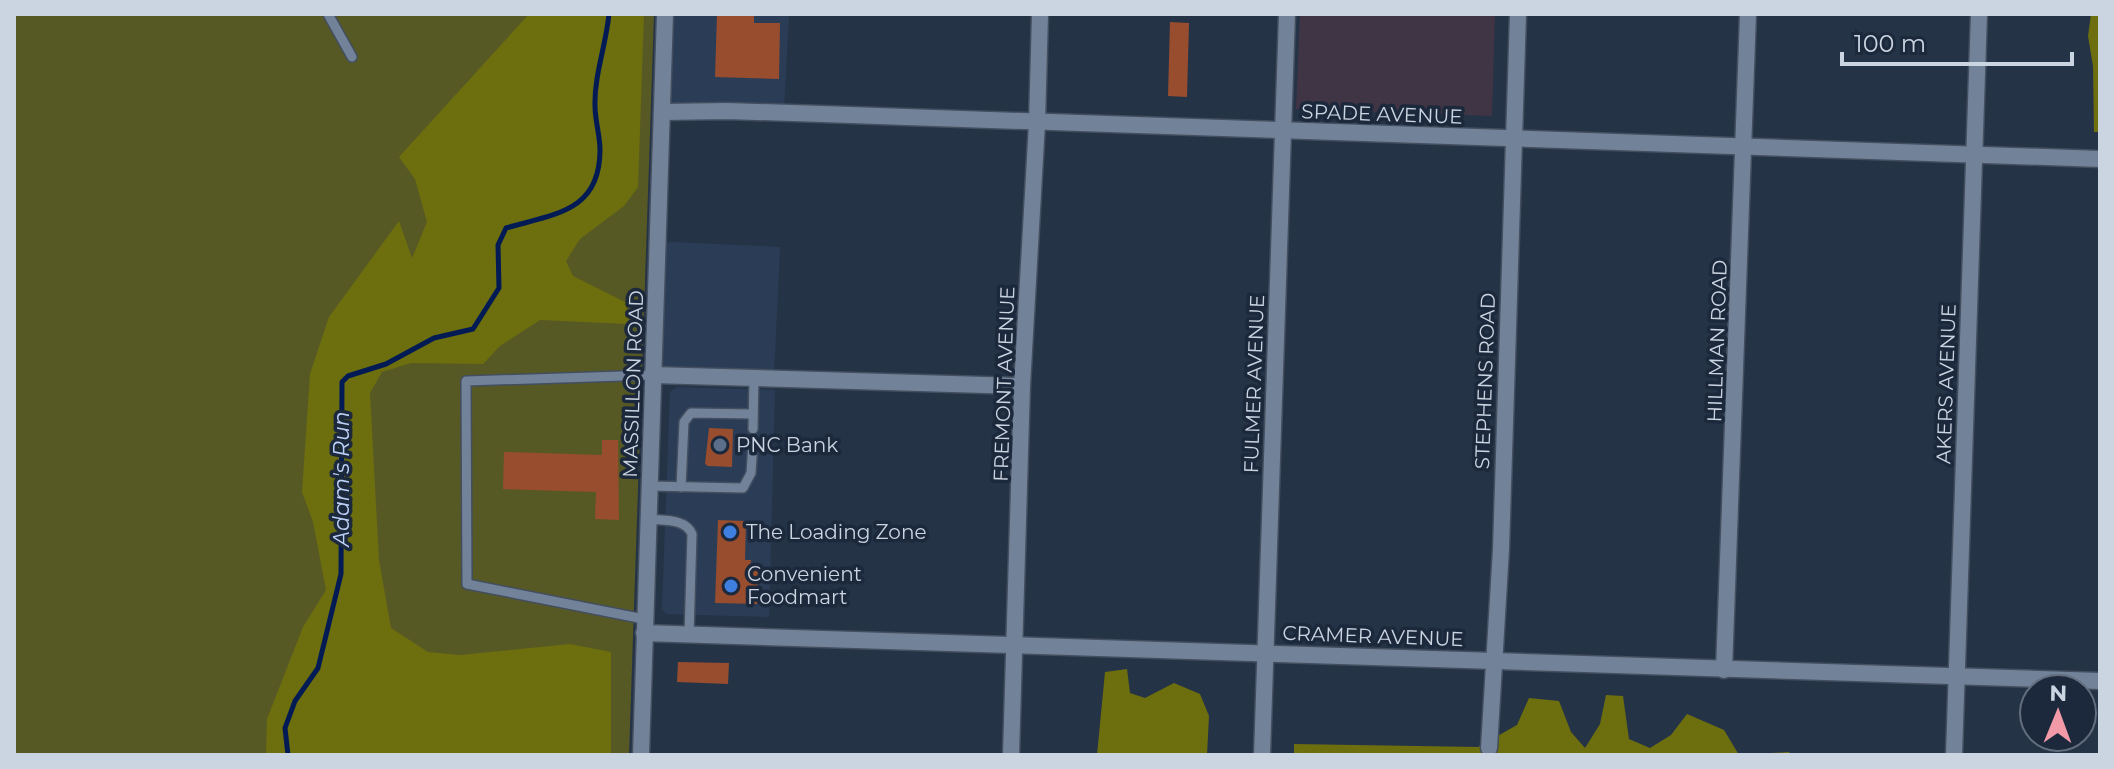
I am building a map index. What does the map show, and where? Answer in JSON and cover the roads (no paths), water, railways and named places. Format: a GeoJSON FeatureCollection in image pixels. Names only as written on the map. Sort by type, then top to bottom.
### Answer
{"type":"FeatureCollection","features":[{"type":"Feature","properties":{"kind":"street","name":"MASSILLON ROAD"},"geometry":{"type":"LineString","coordinates":[[641,755],[665,14]]}},
{"type":"Feature","properties":{"kind":"street","name":"FREMONT AVENUE"},"geometry":{"type":"LineString","coordinates":[[1011,755],[1022,386],[1040,14]]}},
{"type":"Feature","properties":{"kind":"street","name":"FULMER AVENUE"},"geometry":{"type":"LineString","coordinates":[[1262,755],[1287,14]]}},
{"type":"Feature","properties":{"kind":"street","name":"STEPHENS ROAD"},"geometry":{"type":"LineString","coordinates":[[1489,748],[1501,549],[1518,14]]}},
{"type":"Feature","properties":{"kind":"street","name":"HILLMAN ROAD"},"geometry":{"type":"LineString","coordinates":[[1724,670],[1748,14]]}},
{"type":"Feature","properties":{"kind":"street","name":"AKERS AVENUE"},"geometry":{"type":"LineString","coordinates":[[1954,755],[1979,14]]}},
{"type":"Feature","properties":{"kind":"street","name":"SPADE AVENUE"},"geometry":{"type":"LineString","coordinates":[[662,112],[743,111],[2100,159]]}},
{"type":"Feature","properties":{"kind":"street"},"geometry":{"type":"LineString","coordinates":[[653,375],[1022,386]]}},
{"type":"Feature","properties":{"kind":"street","name":"CRAMER AVENUE"},"geometry":{"type":"LineString","coordinates":[[644,626],[689,635],[2100,681]]}},
{"type":"Feature","properties":{"kind":"lane"},"geometry":{"type":"LineString","coordinates":[[328,14],[352,57]]}},
{"type":"Feature","properties":{"kind":"lane"},"geometry":{"type":"LineString","coordinates":[[644,626],[467,584],[466,381],[653,375]]}},
{"type":"Feature","properties":{"kind":"lane"},"geometry":{"type":"LineString","coordinates":[[753,429],[754,376]]}},
{"type":"Feature","properties":{"kind":"lane"},"geometry":{"type":"LineString","coordinates":[[681,487],[684,422],[691,413],[753,414]]}},
{"type":"Feature","properties":{"kind":"lane"},"geometry":{"type":"LineString","coordinates":[[649,486],[743,488],[751,473],[753,443]]}},
{"type":"Feature","properties":{"kind":"lane"},"geometry":{"type":"LineString","coordinates":[[648,519],[682,522],[692,534],[689,635]]}},
{"type":"Feature","properties":{"kind":"waterway","name":"Adam's Run"},"geometry":{"type":"LineString","coordinates":[[288,755],[285,728],[295,701],[318,668],[341,574],[342,382],[348,376],[386,364],[434,338],[473,329],[499,288],[498,245],[506,228],[557,214],[583,198],[592,186],[598,171],[600,150],[595,95],[609,14]]}},
{"type":"Feature","properties":{"kind":"place","name":"PNC Bank"},"geometry":{"type":"Point","coordinates":[720,445]}},
{"type":"Feature","properties":{"kind":"place","name":"The Loading Zone"},"geometry":{"type":"Point","coordinates":[730,532]}},
{"type":"Feature","properties":{"kind":"place","name":"Convenient Foodmart"},"geometry":{"type":"Point","coordinates":[731,586]}}]}
